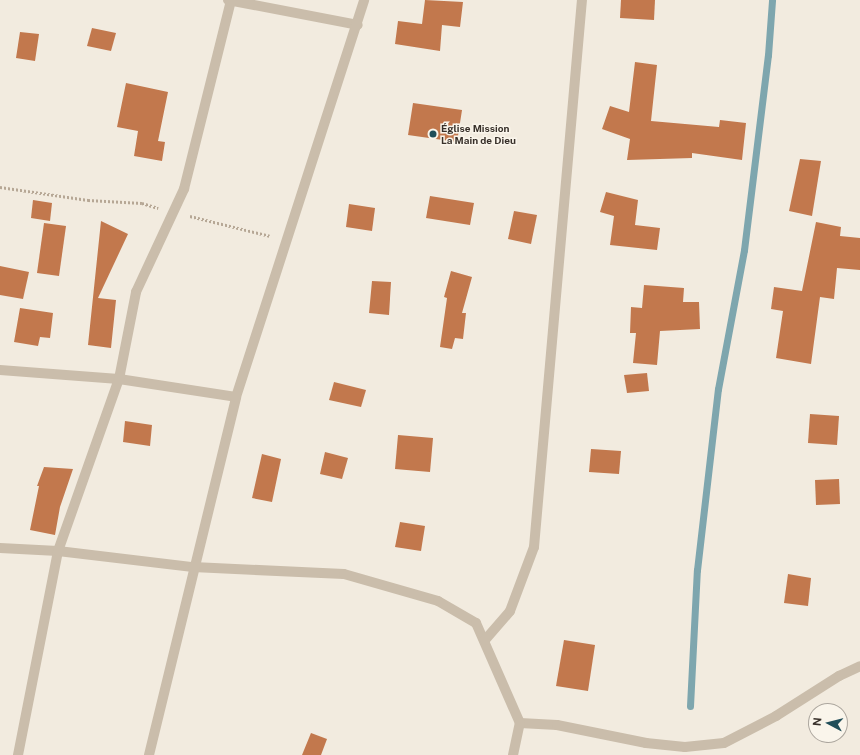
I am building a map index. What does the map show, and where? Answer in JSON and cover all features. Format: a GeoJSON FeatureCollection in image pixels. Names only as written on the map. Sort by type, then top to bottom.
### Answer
{"type":"FeatureCollection","features":[{"type":"Feature","properties":{"kind":"street"},"geometry":{"type":"LineString","coordinates":[[228,0],[358,25]]}},
{"type":"Feature","properties":{"kind":"street"},"geometry":{"type":"LineString","coordinates":[[18,755],[58,551],[118,379],[136,292],[175,213],[194,153],[231,0]]}},
{"type":"Feature","properties":{"kind":"street"},"geometry":{"type":"LineString","coordinates":[[149,755],[193,567],[236,397],[358,25],[364,0]]}},
{"type":"Feature","properties":{"kind":"street"},"geometry":{"type":"LineString","coordinates":[[484,640],[510,611],[534,547],[582,0]]}},
{"type":"Feature","properties":{"kind":"street"},"geometry":{"type":"LineString","coordinates":[[0,370],[118,379],[236,397]]}},
{"type":"Feature","properties":{"kind":"street"},"geometry":{"type":"LineString","coordinates":[[0,548],[58,551],[193,567],[344,574],[438,601],[476,623],[520,723],[513,755]]}},
{"type":"Feature","properties":{"kind":"street"},"geometry":{"type":"LineString","coordinates":[[520,723],[557,725],[646,743],[685,747],[724,743],[776,716],[838,676],[860,666]]}},
{"type":"Feature","properties":{"kind":"path"},"geometry":{"type":"LineString","coordinates":[[0,187],[88,200],[142,203],[175,213],[288,240]]}},
{"type":"Feature","properties":{"kind":"building"},"geometry":{"type":"Polygon","coordinates":[[[425,0],[463,2],[460,27],[442,25],[440,51],[395,44],[398,21],[422,24],[425,0]]]}},
{"type":"Feature","properties":{"kind":"building"},"geometry":{"type":"Polygon","coordinates":[[[621,0],[655,0],[654,20],[620,18],[621,0]]]}},
{"type":"Feature","properties":{"kind":"building"},"geometry":{"type":"Polygon","coordinates":[[[92,28],[116,33],[111,51],[87,46],[92,28]]]}},
{"type":"Feature","properties":{"kind":"building"},"geometry":{"type":"Polygon","coordinates":[[[20,32],[39,34],[35,61],[16,58],[20,32]]]}},
{"type":"Feature","properties":{"kind":"building"},"geometry":{"type":"Polygon","coordinates":[[[635,62],[657,65],[651,121],[719,127],[720,120],[746,123],[742,160],[692,153],[692,158],[627,160],[630,139],[602,129],[610,106],[629,112],[635,62]]]}},
{"type":"Feature","properties":{"kind":"building"},"geometry":{"type":"Polygon","coordinates":[[[126,83],[168,92],[158,141],[165,142],[162,161],[134,156],[138,131],[117,127],[126,83]]]}},
{"type":"Feature","properties":{"kind":"building"},"geometry":{"type":"Polygon","coordinates":[[[413,103],[462,110],[457,142],[408,135],[413,103]]]}},
{"type":"Feature","properties":{"kind":"building"},"geometry":{"type":"Polygon","coordinates":[[[800,159],[821,161],[812,216],[789,211],[800,159]]]}},
{"type":"Feature","properties":{"kind":"building"},"geometry":{"type":"Polygon","coordinates":[[[606,192],[638,200],[635,225],[660,228],[657,250],[610,245],[614,216],[600,212],[606,192]]]}},
{"type":"Feature","properties":{"kind":"building"},"geometry":{"type":"Polygon","coordinates":[[[430,196],[474,203],[470,225],[426,218],[430,196]]]}},
{"type":"Feature","properties":{"kind":"building"},"geometry":{"type":"Polygon","coordinates":[[[33,200],[52,203],[50,221],[31,218],[33,200]]]}},
{"type":"Feature","properties":{"kind":"building"},"geometry":{"type":"Polygon","coordinates":[[[349,204],[375,208],[372,231],[346,227],[349,204]]]}},
{"type":"Feature","properties":{"kind":"building"},"geometry":{"type":"Polygon","coordinates":[[[514,211],[537,215],[531,244],[508,239],[514,211]]]}},
{"type":"Feature","properties":{"kind":"building"},"geometry":{"type":"Polygon","coordinates":[[[101,221],[128,234],[98,298],[116,300],[111,348],[88,345],[101,221]]]}},
{"type":"Feature","properties":{"kind":"building"},"geometry":{"type":"Polygon","coordinates":[[[816,222],[841,227],[840,236],[860,238],[860,270],[837,268],[834,299],[820,297],[811,364],[776,358],[783,311],[771,309],[774,287],[802,291],[816,222]]]}},
{"type":"Feature","properties":{"kind":"building"},"geometry":{"type":"Polygon","coordinates":[[[44,223],[66,226],[59,276],[37,273],[44,223]]]}},
{"type":"Feature","properties":{"kind":"building"},"geometry":{"type":"Polygon","coordinates":[[[0,266],[29,272],[23,299],[0,295],[0,266]]]}},
{"type":"Feature","properties":{"kind":"building"},"geometry":{"type":"Polygon","coordinates":[[[451,271],[472,277],[462,313],[466,313],[463,339],[455,338],[452,349],[440,347],[447,298],[444,297],[451,271]]]}},
{"type":"Feature","properties":{"kind":"building"},"geometry":{"type":"Polygon","coordinates":[[[372,281],[391,282],[389,315],[369,313],[372,281]]]}},
{"type":"Feature","properties":{"kind":"building"},"geometry":{"type":"Polygon","coordinates":[[[644,285],[684,288],[683,302],[699,302],[700,329],[660,331],[657,365],[633,363],[636,333],[630,333],[631,307],[642,308],[644,285]]]}},
{"type":"Feature","properties":{"kind":"building"},"geometry":{"type":"Polygon","coordinates":[[[20,308],[53,313],[50,338],[40,337],[38,346],[14,342],[20,308]]]}},
{"type":"Feature","properties":{"kind":"building"},"geometry":{"type":"Polygon","coordinates":[[[647,373],[649,391],[627,393],[624,375],[647,373]]]}},
{"type":"Feature","properties":{"kind":"building"},"geometry":{"type":"Polygon","coordinates":[[[334,382],[366,390],[361,407],[329,400],[334,382]]]}},
{"type":"Feature","properties":{"kind":"building"},"geometry":{"type":"Polygon","coordinates":[[[810,414],[839,416],[837,445],[808,443],[810,414]]]}},
{"type":"Feature","properties":{"kind":"building"},"geometry":{"type":"Polygon","coordinates":[[[125,421],[152,425],[150,446],[123,442],[125,421]]]}},
{"type":"Feature","properties":{"kind":"building"},"geometry":{"type":"Polygon","coordinates":[[[398,435],[433,438],[430,472],[395,469],[398,435]]]}},
{"type":"Feature","properties":{"kind":"building"},"geometry":{"type":"Polygon","coordinates":[[[591,449],[621,451],[619,474],[589,472],[591,449]]]}},
{"type":"Feature","properties":{"kind":"building"},"geometry":{"type":"Polygon","coordinates":[[[325,452],[348,458],[342,479],[320,474],[325,452]]]}},
{"type":"Feature","properties":{"kind":"building"},"geometry":{"type":"Polygon","coordinates":[[[262,454],[281,459],[272,502],[252,498],[262,454]]]}},
{"type":"Feature","properties":{"kind":"building"},"geometry":{"type":"Polygon","coordinates":[[[44,467],[73,469],[60,507],[55,535],[30,530],[39,486],[37,486],[44,467]]]}},
{"type":"Feature","properties":{"kind":"building"},"geometry":{"type":"Polygon","coordinates":[[[839,479],[840,504],[816,505],[815,480],[839,479]]]}},
{"type":"Feature","properties":{"kind":"building"},"geometry":{"type":"Polygon","coordinates":[[[400,522],[425,526],[421,551],[395,547],[400,522]]]}},
{"type":"Feature","properties":{"kind":"building"},"geometry":{"type":"Polygon","coordinates":[[[788,574],[811,578],[808,606],[784,603],[788,574]]]}},
{"type":"Feature","properties":{"kind":"building"},"geometry":{"type":"Polygon","coordinates":[[[564,640],[595,645],[588,691],[556,686],[564,640]]]}},
{"type":"Feature","properties":{"kind":"building"},"geometry":{"type":"Polygon","coordinates":[[[311,733],[327,739],[321,755],[302,755],[311,733]]]}},
{"type":"Feature","properties":{"kind":"waterway"},"geometry":{"type":"LineString","coordinates":[[690,706],[697,570],[718,389],[744,250],[768,55],[772,0]]}},
{"type":"Feature","properties":{"kind":"place","name":"Église Mission La Main de Dieu"},"geometry":{"type":"Point","coordinates":[433,134]}}]}
